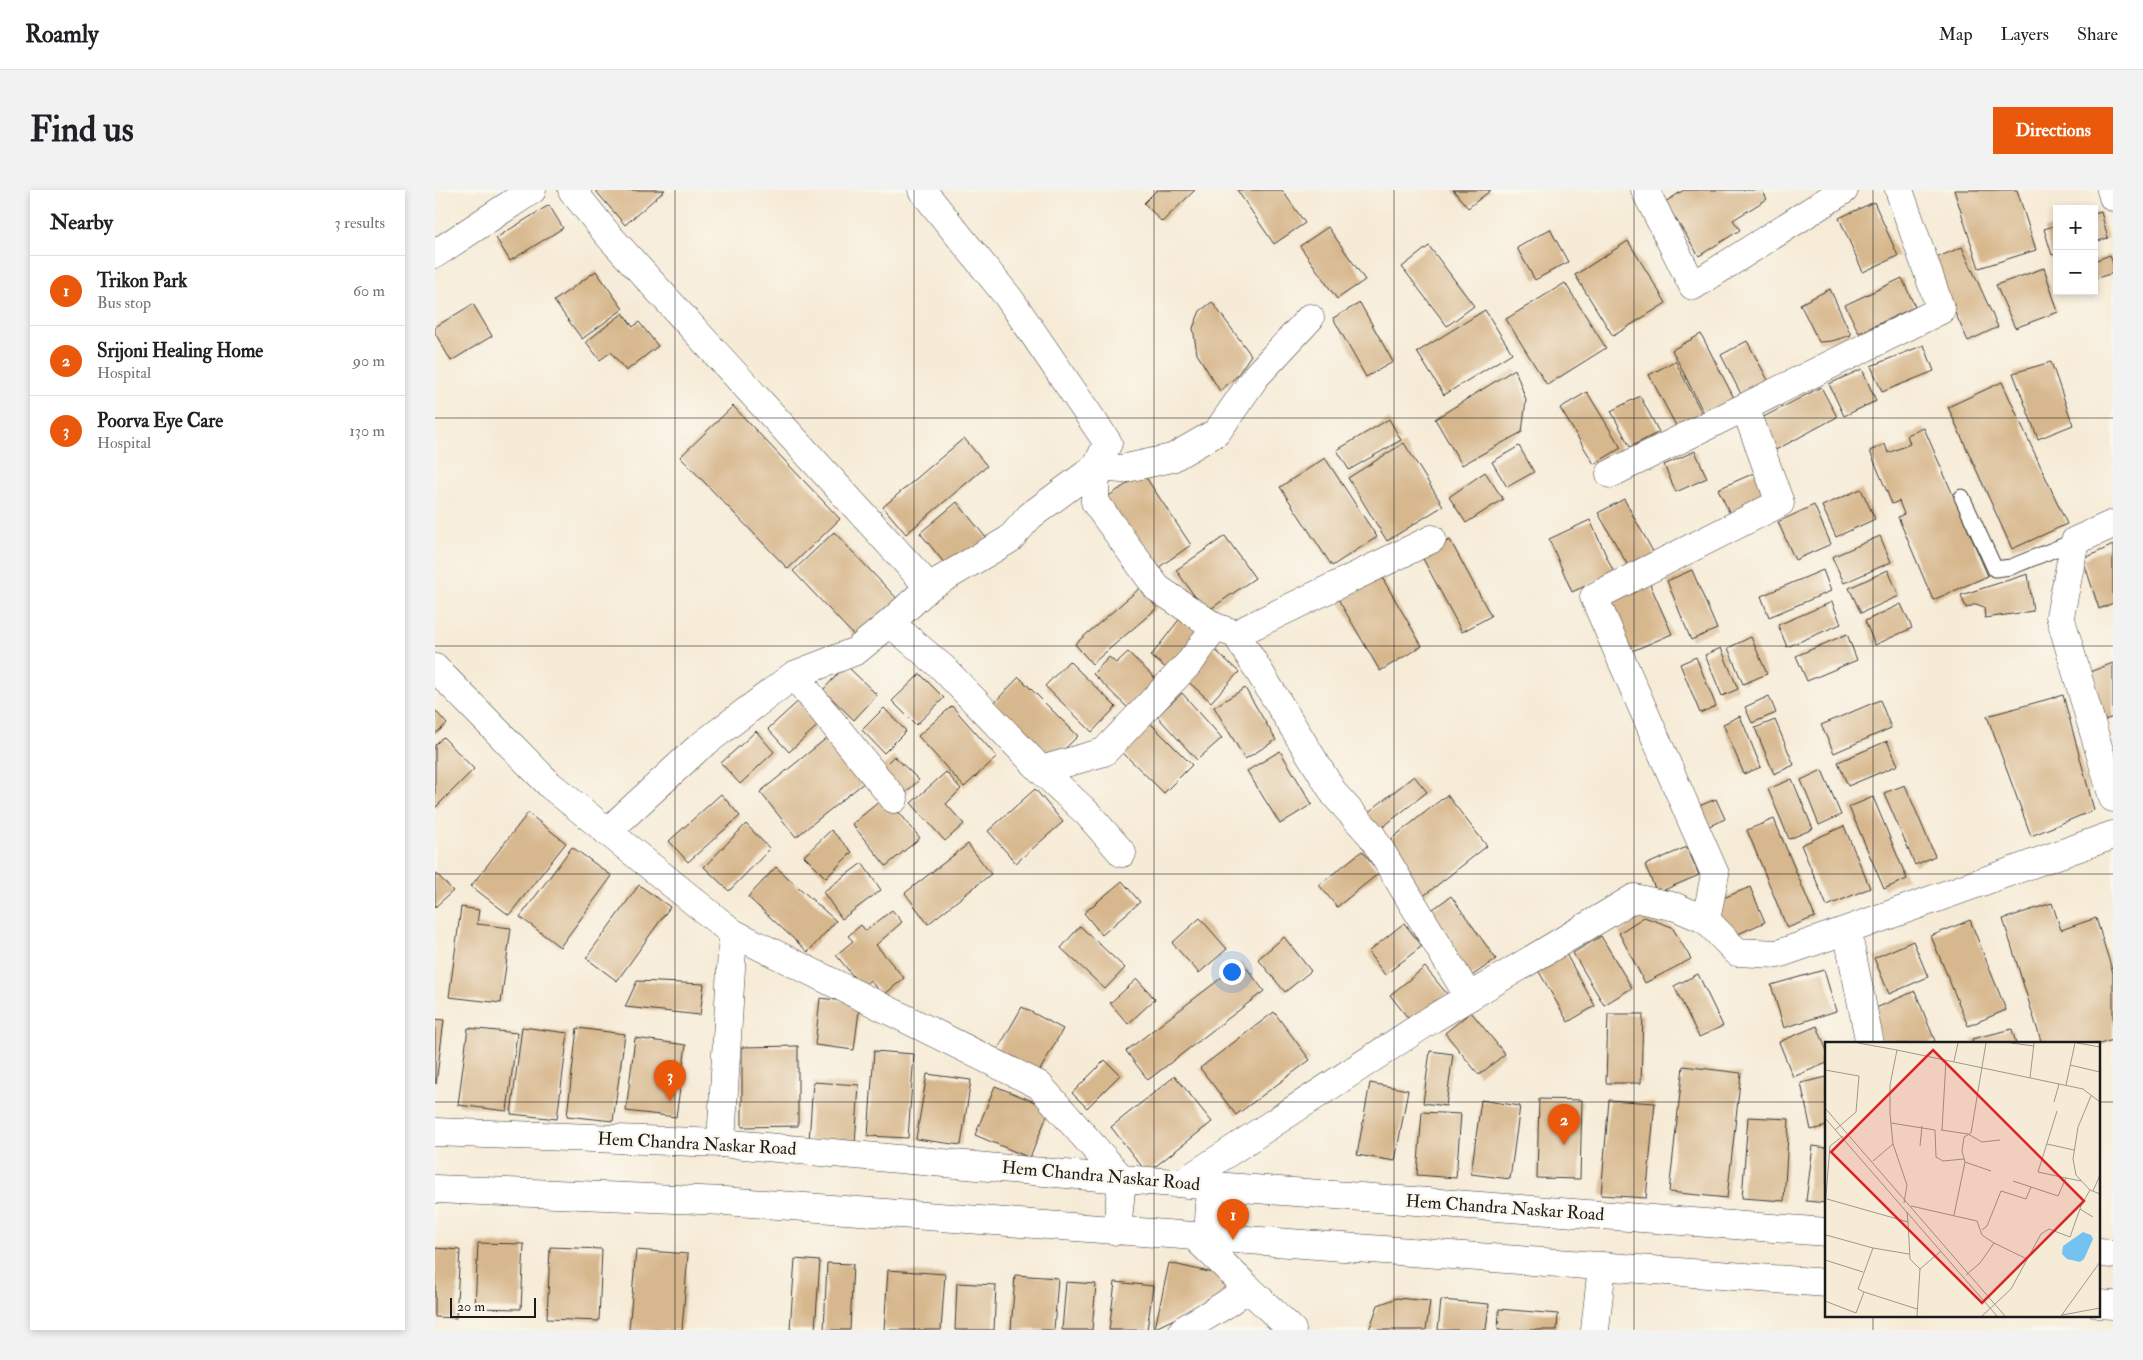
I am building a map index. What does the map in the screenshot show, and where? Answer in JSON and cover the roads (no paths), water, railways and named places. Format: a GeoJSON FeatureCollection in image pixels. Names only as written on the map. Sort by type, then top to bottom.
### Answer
{"type":"FeatureCollection","features":[{"type":"Feature","properties":{"kind":"street"},"geometry":{"type":"LineString","coordinates":[[435,254],[532,190]]}},
{"type":"Feature","properties":{"kind":"street"},"geometry":{"type":"LineString","coordinates":[[573,190],[615,243],[929,587]]}},
{"type":"Feature","properties":{"kind":"street"},"geometry":{"type":"LineString","coordinates":[[607,832],[698,748],[794,675],[856,651],[929,587],[1010,539],[1030,516],[1096,466],[1108,443],[1009,298],[922,190]]}},
{"type":"Feature","properties":{"kind":"street"},"geometry":{"type":"LineString","coordinates":[[1645,190],[1693,286],[1844,190]]}},
{"type":"Feature","properties":{"kind":"street"},"geometry":{"type":"LineString","coordinates":[[1610,474],[1941,310],[1899,190]]}},
{"type":"Feature","properties":{"kind":"street"},"geometry":{"type":"LineString","coordinates":[[2111,190],[2113,197]]}},
{"type":"Feature","properties":{"kind":"street"},"geometry":{"type":"LineString","coordinates":[[1096,466],[1122,469],[1172,458],[1217,432],[1256,376],[1310,318]]}},
{"type":"Feature","properties":{"kind":"street"},"geometry":{"type":"LineString","coordinates":[[1706,920],[1715,874],[1595,597],[1779,502],[1745,407]]}},
{"type":"Feature","properties":{"kind":"street"},"geometry":{"type":"LineString","coordinates":[[1096,466],[1095,502],[1157,588],[1225,630],[1335,795],[1372,836],[1469,997]]}},
{"type":"Feature","properties":{"kind":"street"},"geometry":{"type":"LineString","coordinates":[[2113,524],[2075,541],[2060,616],[2113,798]]}},
{"type":"Feature","properties":{"kind":"street"},"geometry":{"type":"LineString","coordinates":[[1041,770],[1103,752],[1191,661],[1225,630],[1432,539]]}},
{"type":"Feature","properties":{"kind":"street"},"geometry":{"type":"LineString","coordinates":[[890,623],[943,668],[1041,770],[1089,814],[1122,853]]}},
{"type":"Feature","properties":{"kind":"street"},"geometry":{"type":"LineString","coordinates":[[435,668],[550,785],[733,933],[1039,1085],[1122,1179],[1117,1231]]}},
{"type":"Feature","properties":{"kind":"street"},"geometry":{"type":"LineString","coordinates":[[794,675],[895,799]]}},
{"type":"Feature","properties":{"kind":"street"},"geometry":{"type":"LineString","coordinates":[[1181,1183],[1469,997],[1634,898],[1676,907],[1706,920],[1737,952],[1778,954],[2113,835]]}},
{"type":"Feature","properties":{"kind":"street"},"geometry":{"type":"LineString","coordinates":[[1847,930],[1869,1042]]}},
{"type":"Feature","properties":{"kind":"street"},"geometry":{"type":"LineString","coordinates":[[721,1143],[733,933]]}},
{"type":"Feature","properties":{"kind":"street","name":"Hem Chandra Naskar Road"},"geometry":{"type":"LineString","coordinates":[[435,1132],[721,1143],[1122,1179],[1825,1232]]}},
{"type":"Feature","properties":{"kind":"street"},"geometry":{"type":"LineString","coordinates":[[1201,1238],[1211,1186]]}},
{"type":"Feature","properties":{"kind":"street"},"geometry":{"type":"LineString","coordinates":[[435,1189],[724,1201],[1201,1238],[1825,1283]]}},
{"type":"Feature","properties":{"kind":"street"},"geometry":{"type":"LineString","coordinates":[[1201,1238],[1291,1330]]}},
{"type":"Feature","properties":{"kind":"street"},"geometry":{"type":"LineString","coordinates":[[1595,1330],[1601,1266]]}},
{"type":"Feature","properties":{"kind":"street"},"geometry":{"type":"LineString","coordinates":[[1183,1330],[1223,1306],[1248,1288]]}},
{"type":"Feature","properties":{"kind":"lane"},"geometry":{"type":"LineString","coordinates":[[1962,497],[1995,569],[2011,567],[2075,541]]}},
{"type":"Feature","properties":{"kind":"place","name":"Poorva Eye Care"},"geometry":{"type":"Point","coordinates":[670,1101]}},
{"type":"Feature","properties":{"kind":"place","name":"Srijoni Healing Home"},"geometry":{"type":"Point","coordinates":[1564,1145]}},
{"type":"Feature","properties":{"kind":"place","name":"Trikon Park"},"geometry":{"type":"Point","coordinates":[1233,1240]}}]}
